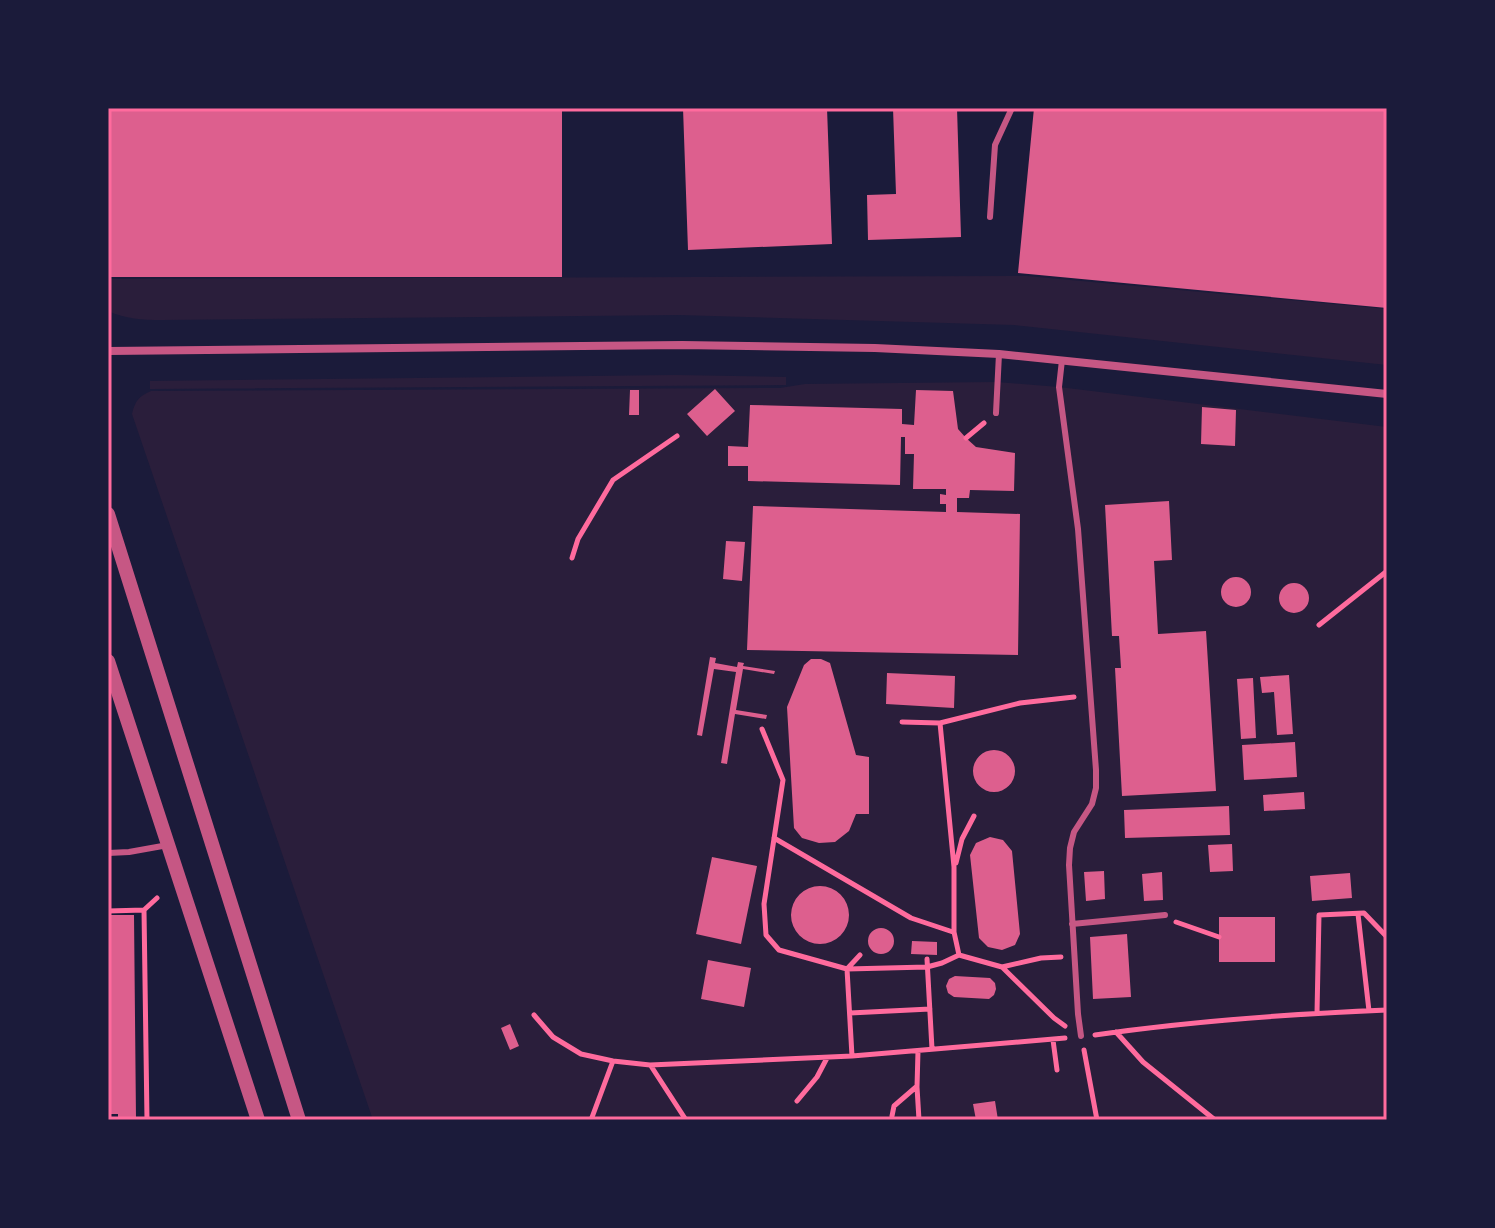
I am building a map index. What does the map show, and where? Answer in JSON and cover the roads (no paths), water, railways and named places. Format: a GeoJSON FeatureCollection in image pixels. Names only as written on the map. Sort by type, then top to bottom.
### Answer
{"type":"FeatureCollection","features":[{"type":"Feature","properties":{"kind":"street"},"geometry":{"type":"LineString","coordinates":[[108,351],[682,345],[875,348],[999,354],[1387,394]]}},
{"type":"Feature","properties":{"kind":"street"},"geometry":{"type":"LineString","coordinates":[[108,514],[299,1120]]}},
{"type":"Feature","properties":{"kind":"street"},"geometry":{"type":"LineString","coordinates":[[108,661],[258,1120]]}},
{"type":"Feature","properties":{"kind":"lane"},"geometry":{"type":"LineString","coordinates":[[990,217],[995,145],[1012,108]]}},
{"type":"Feature","properties":{"kind":"lane"},"geometry":{"type":"LineString","coordinates":[[996,413],[999,354]]}},
{"type":"Feature","properties":{"kind":"lane"},"geometry":{"type":"LineString","coordinates":[[1062,360],[1059,387],[1078,529],[1096,770],[1092,804],[1074,832],[1069,865],[1081,1036]]}},
{"type":"Feature","properties":{"kind":"lane"},"geometry":{"type":"LineString","coordinates":[[108,853],[169,844]]}},
{"type":"Feature","properties":{"kind":"lane"},"geometry":{"type":"LineString","coordinates":[[1072,924],[1165,915]]}}]}
